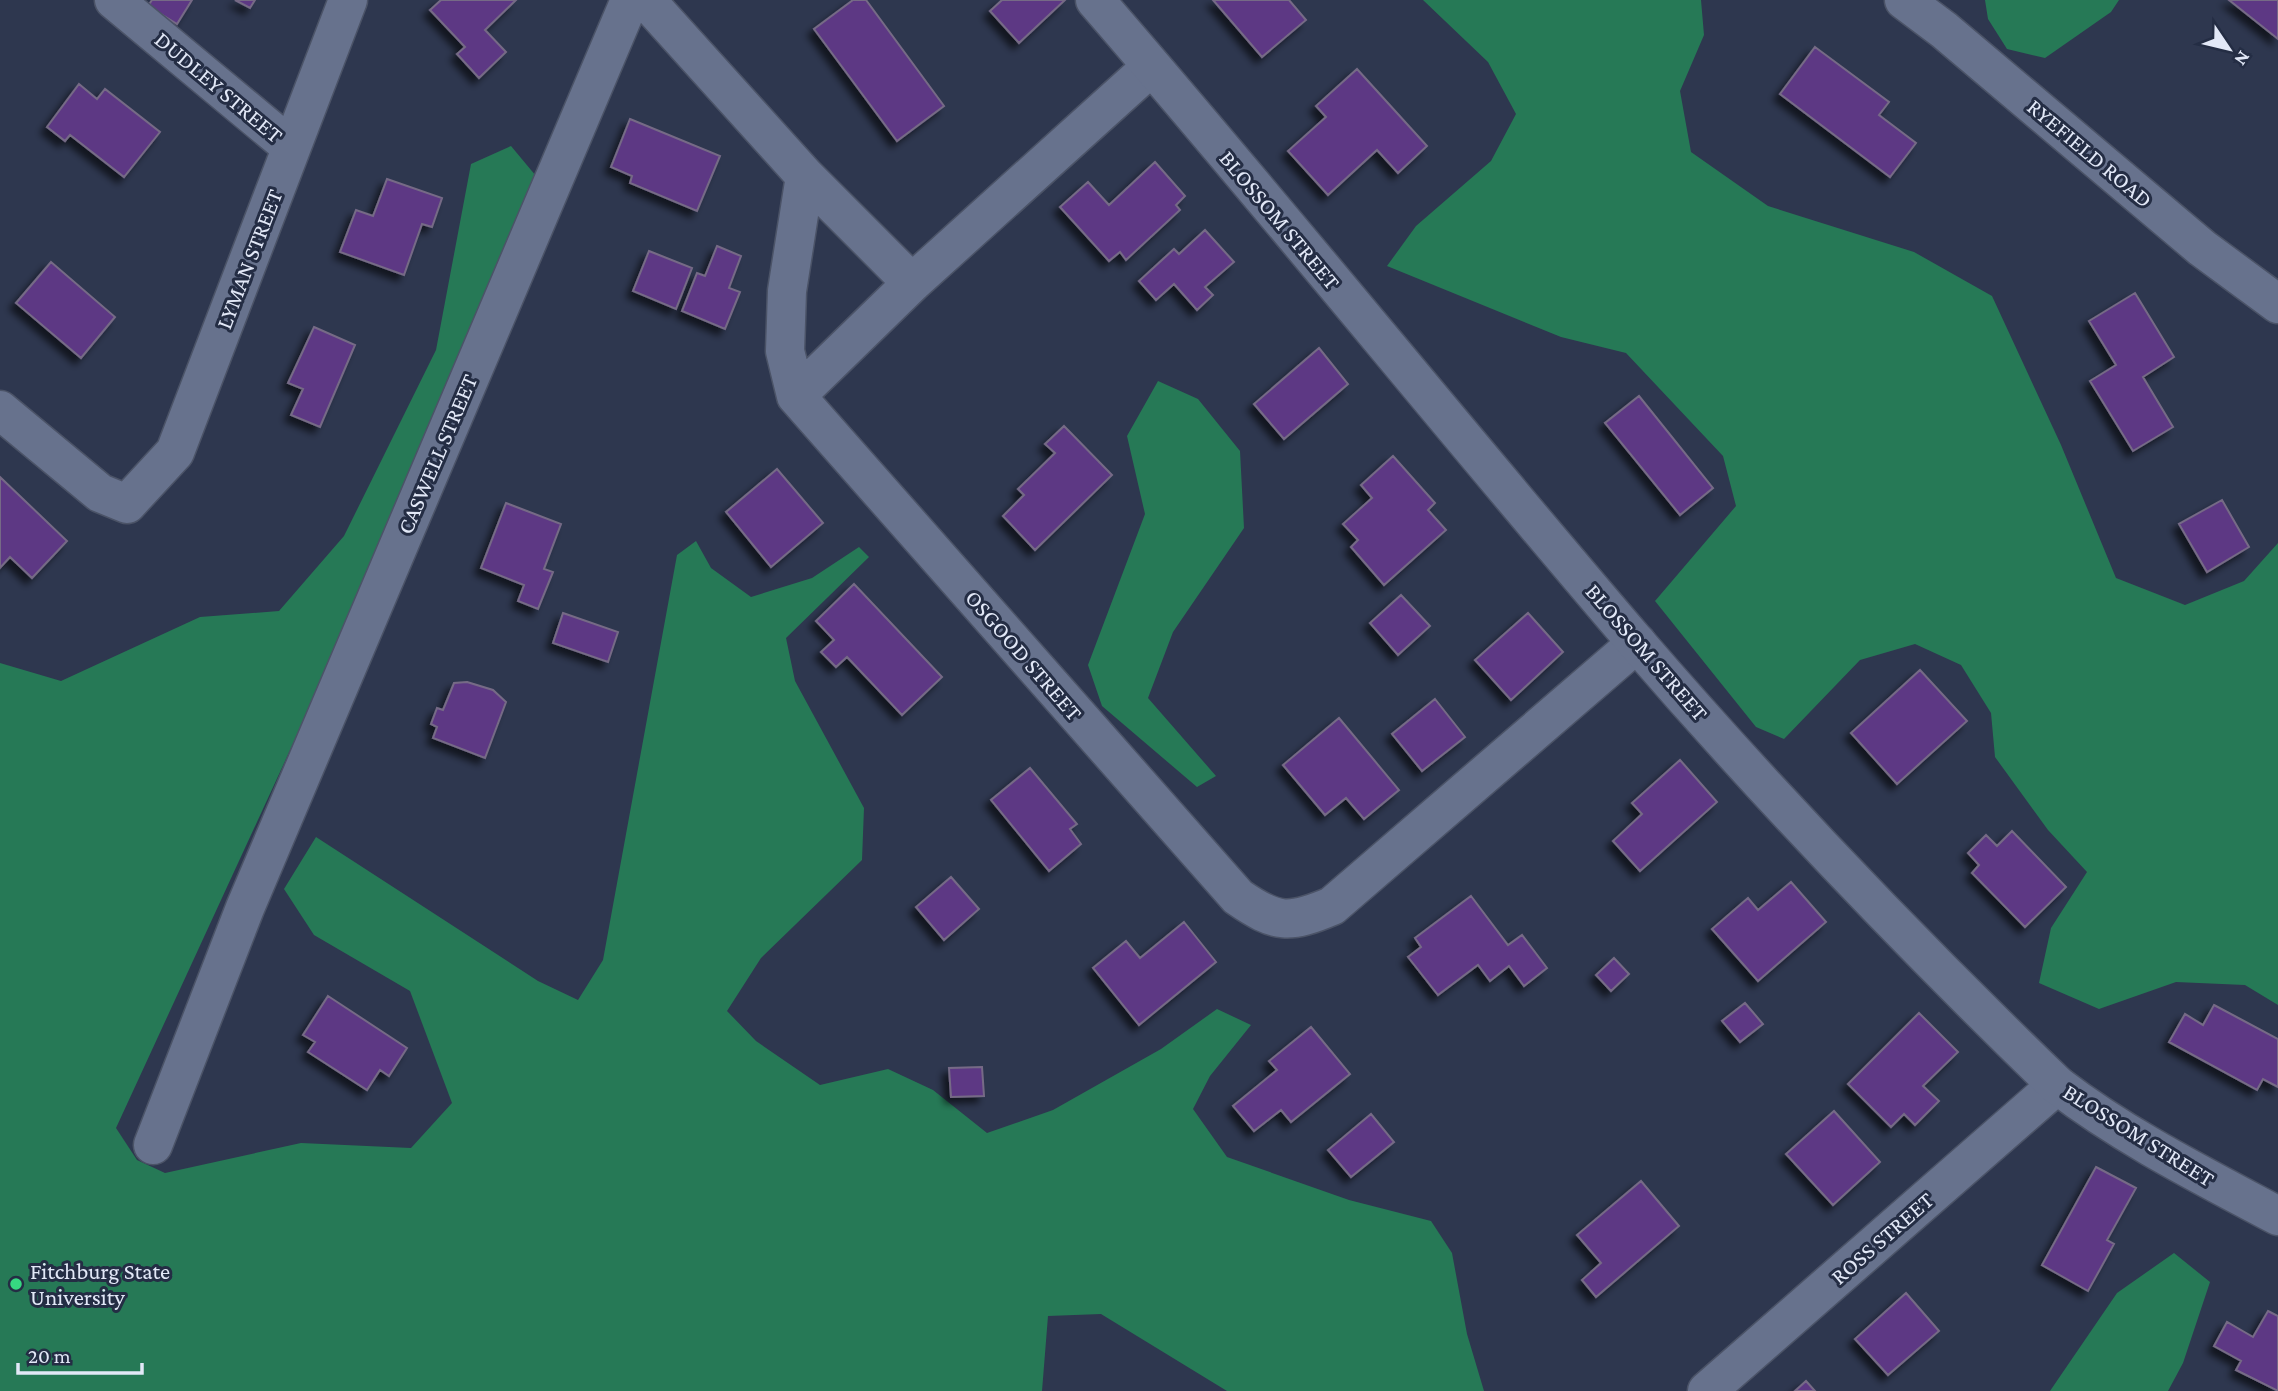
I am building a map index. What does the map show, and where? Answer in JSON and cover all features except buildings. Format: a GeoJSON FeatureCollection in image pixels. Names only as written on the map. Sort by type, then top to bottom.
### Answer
{"type":"FeatureCollection","features":[{"type":"Feature","properties":{"kind":"street","name":"DUDLEY STREET"},"geometry":{"type":"LineString","coordinates":[[114,0],[291,147]]}},
{"type":"Feature","properties":{"kind":"street","name":"LYMAN STREET"},"geometry":{"type":"LineString","coordinates":[[0,410],[100,493],[127,504],[175,452],[348,0]]}},
{"type":"Feature","properties":{"kind":"street","name":"CASWELL STREET"},"geometry":{"type":"LineString","coordinates":[[153,1145],[245,908],[630,0]]}},
{"type":"Feature","properties":{"kind":"street"},"geometry":{"type":"LineString","coordinates":[[646,0],[805,176],[912,283]]}},
{"type":"Feature","properties":{"kind":"street","name":"RYEFIELD ROAD"},"geometry":{"type":"LineString","coordinates":[[1904,0],[1944,30],[2202,248],[2278,304]]}},
{"type":"Feature","properties":{"kind":"street","name":"BLOSSOM STREET"},"geometry":{"type":"LineString","coordinates":[[1097,1],[1637,643],[1786,809],[1917,947],[2057,1085],[2168,1157],[2278,1216]]}},
{"type":"Feature","properties":{"kind":"street"},"geometry":{"type":"LineString","coordinates":[[796,397],[912,283],[1151,66]]}},
{"type":"Feature","properties":{"kind":"street"},"geometry":{"type":"LineString","coordinates":[[796,397],[785,351],[787,292],[805,176]]}},
{"type":"Feature","properties":{"kind":"street","name":"OSGOOD STREET"},"geometry":{"type":"LineString","coordinates":[[796,397],[1238,897],[1265,916],[1300,919],[1332,906],[1637,643]]}},
{"type":"Feature","properties":{"kind":"street","name":"ROSS STREET"},"geometry":{"type":"LineString","coordinates":[[1707,1391],[2057,1085]]}},
{"type":"Feature","properties":{"kind":"green space"},"geometry":{"type":"Polygon","coordinates":[[[1423,0],[1701,0],[1704,35],[1680,91],[1691,152],[1768,206],[1914,252],[1992,296],[2061,445],[2116,578],[2185,605],[2244,581],[2278,543],[2278,1005],[2245,985],[2176,982],[2099,1009],[2039,983],[2051,928],[2087,872],[2048,830],[1995,757],[1991,713],[1961,665],[1915,644],[1860,660],[1784,739],[1756,727],[1655,601],[1736,506],[1723,456],[1626,353],[1561,337],[1387,266],[1416,226],[1491,161],[1516,114],[1488,62],[1423,0]]]}},
{"type":"Feature","properties":{"kind":"green space"},"geometry":{"type":"Polygon","coordinates":[[[1985,0],[2119,0],[2111,12],[2045,58],[2007,49],[1988,19],[1985,0]]]}},
{"type":"Feature","properties":{"kind":"green space"},"geometry":{"type":"Polygon","coordinates":[[[511,146],[536,176],[321,683],[116,1128],[137,1160],[165,1173],[301,1143],[411,1148],[452,1103],[410,991],[314,935],[284,889],[316,837],[538,981],[578,1000],[603,960],[677,555],[696,541],[711,568],[751,597],[812,578],[859,547],[869,557],[786,638],[795,681],[864,808],[862,860],[761,958],[727,1011],[756,1041],[820,1085],[888,1069],[933,1090],[987,1133],[1053,1110],[1161,1049],[1217,1009],[1251,1025],[1210,1076],[1193,1109],[1227,1157],[1349,1200],[1431,1221],[1452,1253],[1467,1334],[1484,1391],[1227,1391],[1101,1314],[1048,1316],[1042,1391],[0,1391],[0,663],[61,681],[200,617],[279,611],[344,536],[436,350],[471,164],[511,146]]]}},
{"type":"Feature","properties":{"kind":"green space"},"geometry":{"type":"Polygon","coordinates":[[[1158,381],[1198,399],[1240,451],[1244,528],[1173,632],[1148,698],[1216,776],[1197,787],[1102,706],[1088,665],[1145,514],[1127,436],[1158,381]]]}},
{"type":"Feature","properties":{"kind":"green space"},"geometry":{"type":"Polygon","coordinates":[[[2174,1253],[2210,1282],[2183,1363],[2168,1391],[2050,1391],[2117,1293],[2174,1253]]]}},
{"type":"Feature","properties":{"kind":"place","name":"Fitchburg State University"},"geometry":{"type":"Point","coordinates":[16,1284]}}]}
